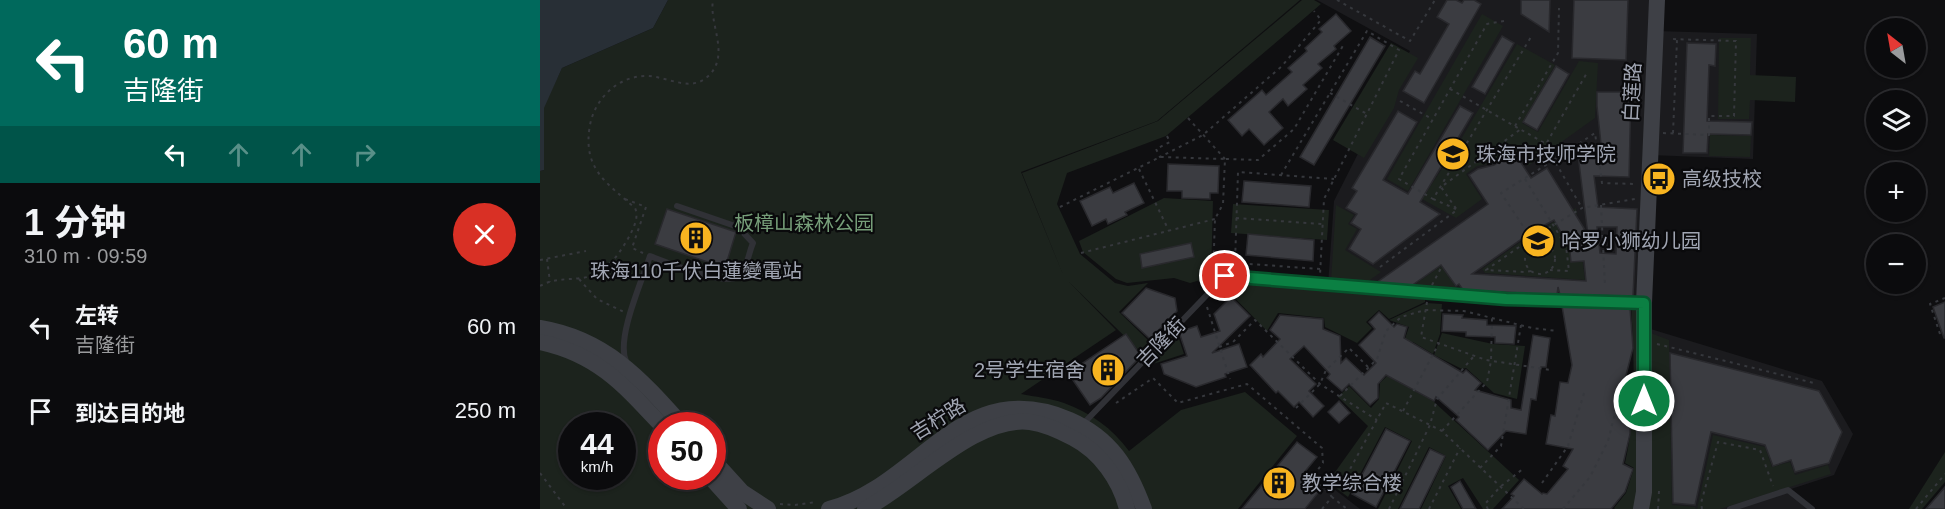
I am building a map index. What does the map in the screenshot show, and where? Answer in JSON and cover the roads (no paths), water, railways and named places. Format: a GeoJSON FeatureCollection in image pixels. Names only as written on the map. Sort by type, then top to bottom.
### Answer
{"type":"FeatureCollection","features":[{"type":"Feature","properties":{"kind":"main road","name":"白莲路"},"geometry":{"type":"LineString","coordinates":[[1641,509],[1644,492],[1644,303],[1657,0]]}},
{"type":"Feature","properties":{"kind":"main road"},"geometry":{"type":"LineString","coordinates":[[540,328],[579,339],[601,349],[651,389],[671,412]]}},
{"type":"Feature","properties":{"kind":"main road"},"geometry":{"type":"LineString","coordinates":[[540,342],[565,347],[587,357],[617,380],[648,412]]}},
{"type":"Feature","properties":{"kind":"main road","name":"吉柠路"},"geometry":{"type":"LineString","coordinates":[[829,509],[858,498],[879,485],[954,430],[975,418],[1011,408],[1035,409],[1058,415],[1082,425],[1105,440],[1122,462],[1136,487],[1144,509]]}},
{"type":"Feature","properties":{"kind":"main road","name":"吉柠路"},"geometry":{"type":"LineString","coordinates":[[865,509],[885,499],[963,442],[999,424],[1029,422],[1060,431],[1092,449],[1114,478],[1124,497],[1127,509]]}},
{"type":"Feature","properties":{"kind":"main road"},"geometry":{"type":"LineString","coordinates":[[726,474],[742,492],[768,509]]}},
{"type":"Feature","properties":{"kind":"main road"},"geometry":{"type":"LineString","coordinates":[[722,490],[739,509]]}},
{"type":"Feature","properties":{"kind":"lane"},"geometry":{"type":"LineString","coordinates":[[631,372],[623,354],[624,334],[650,256],[720,279],[734,280],[741,275],[753,243],[738,227],[677,206]]}},
{"type":"Feature","properties":{"kind":"lane","name":"吉隆街"},"geometry":{"type":"LineString","coordinates":[[1082,425],[1225,276],[1506,299],[1644,303]]}},
{"type":"Feature","properties":{"kind":"lane"},"geometry":{"type":"LineString","coordinates":[[1730,509],[1788,490],[1812,509]]}},
{"type":"Feature","properties":{"kind":"place","name":"珠海市技师学院"},"geometry":{"type":"Point","coordinates":[1453,154]}},
{"type":"Feature","properties":{"kind":"place","name":"高级技校"},"geometry":{"type":"Point","coordinates":[1659,179]}},
{"type":"Feature","properties":{"kind":"place","name":"珠海110千伏白蓮變電站"},"geometry":{"type":"Point","coordinates":[696,238]}},
{"type":"Feature","properties":{"kind":"place","name":"哈罗小狮幼儿园"},"geometry":{"type":"Point","coordinates":[1538,241]}},
{"type":"Feature","properties":{"kind":"place","name":"2号学生宿舍"},"geometry":{"type":"Point","coordinates":[1108,370]}},
{"type":"Feature","properties":{"kind":"place","name":"教学综合楼"},"geometry":{"type":"Point","coordinates":[1279,483]}},
{"type":"Feature","properties":{"kind":"park label","name":"板樟山森林公园"},"geometry":{"type":"Point","coordinates":[804,223]}}]}
